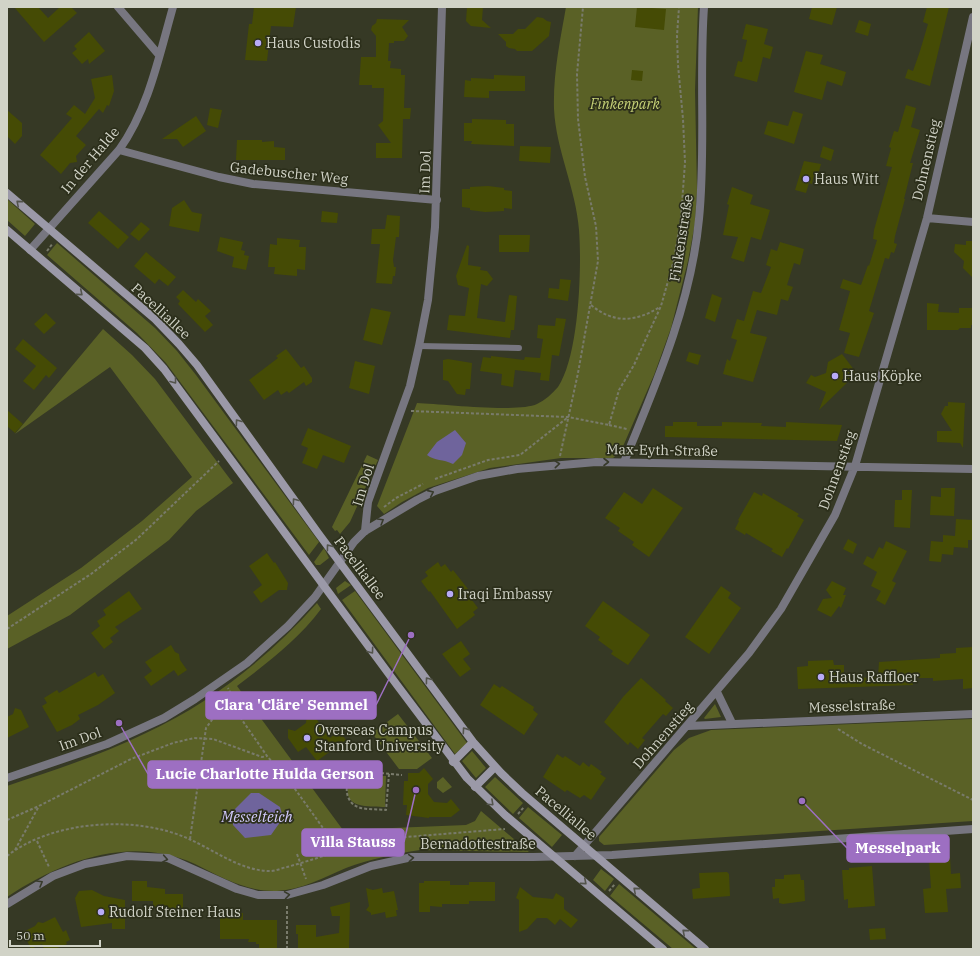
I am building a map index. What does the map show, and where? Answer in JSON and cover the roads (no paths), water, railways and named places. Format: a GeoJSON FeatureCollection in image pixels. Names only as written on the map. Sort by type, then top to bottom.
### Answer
{"type":"FeatureCollection","features":[{"type":"Feature","properties":{"kind":"street"},"geometry":{"type":"LineString","coordinates":[[118,7],[159,55]]}},
{"type":"Feature","properties":{"kind":"street","name":"In der Halde"},"geometry":{"type":"LineString","coordinates":[[30,250],[119,150],[139,116],[173,7]]}},
{"type":"Feature","properties":{"kind":"street","name":"Im Dol"},"geometry":{"type":"LineString","coordinates":[[7,778],[107,744],[164,718],[195,699],[247,663],[274,640],[315,597],[354,542],[366,531],[368,502],[402,411],[420,346],[432,264],[437,200],[442,7]]}},
{"type":"Feature","properties":{"kind":"street","name":"Finkenstraße"},"geometry":{"type":"LineString","coordinates":[[624,462],[671,344],[693,261],[699,221],[703,168],[701,47],[704,7]]}},
{"type":"Feature","properties":{"kind":"street","name":"Dohnenstieg"},"geometry":{"type":"LineString","coordinates":[[575,856],[750,653],[781,609],[835,515],[855,466],[927,218],[973,18]]}},
{"type":"Feature","properties":{"kind":"street","name":"Gadebuscher Weg"},"geometry":{"type":"LineString","coordinates":[[119,150],[219,177],[253,184],[437,200]]}},
{"type":"Feature","properties":{"kind":"street","name":"Pacelliallee"},"geometry":{"type":"LineString","coordinates":[[7,193],[155,319],[197,365],[473,742],[495,767],[584,846],[705,949]]}},
{"type":"Feature","properties":{"kind":"street"},"geometry":{"type":"LineString","coordinates":[[927,218],[973,222]]}},
{"type":"Feature","properties":{"kind":"street"},"geometry":{"type":"LineString","coordinates":[[7,230],[145,348],[164,369],[453,762],[475,787],[505,815],[663,949]]}},
{"type":"Feature","properties":{"kind":"street","name":"Max-Eyth-Straße"},"geometry":{"type":"LineString","coordinates":[[366,531],[417,500],[450,486],[486,475],[517,469],[558,464],[624,462],[973,469]]}},
{"type":"Feature","properties":{"kind":"street"},"geometry":{"type":"LineString","coordinates":[[717,692],[732,723]]}},
{"type":"Feature","properties":{"kind":"street","name":"Messelstraße"},"geometry":{"type":"LineString","coordinates":[[688,726],[973,714]]}},
{"type":"Feature","properties":{"kind":"street"},"geometry":{"type":"LineString","coordinates":[[453,762],[473,742]]}},
{"type":"Feature","properties":{"kind":"street"},"geometry":{"type":"LineString","coordinates":[[475,787],[495,767]]}},
{"type":"Feature","properties":{"kind":"street","name":"Bernadottestraße"},"geometry":{"type":"LineString","coordinates":[[7,904],[53,876],[85,864],[127,856],[168,858],[237,890],[258,895],[287,896],[323,885],[371,866],[412,857],[596,856],[973,830]]}},
{"type":"Feature","properties":{"kind":"lane"},"geometry":{"type":"LineString","coordinates":[[420,346],[519,348]]}},
{"type":"Feature","properties":{"kind":"water"},"geometry":{"type":"Polygon","coordinates":[[[455,430],[466,443],[462,455],[453,464],[427,455],[437,442],[455,430]]]}},
{"type":"Feature","properties":{"kind":"water","name":"Messelteich"},"geometry":{"type":"Polygon","coordinates":[[[251,793],[259,793],[280,807],[283,818],[271,835],[245,838],[233,825],[233,811],[251,793]]]}},
{"type":"Feature","properties":{"kind":"place","name":"Haus Custodis"},"geometry":{"type":"Point","coordinates":[258,43]}},
{"type":"Feature","properties":{"kind":"place","name":"Haus Witt"},"geometry":{"type":"Point","coordinates":[806,179]}},
{"type":"Feature","properties":{"kind":"place","name":"Haus Köpke"},"geometry":{"type":"Point","coordinates":[835,376]}},
{"type":"Feature","properties":{"kind":"place","name":"Iraqi Embassy"},"geometry":{"type":"Point","coordinates":[450,594]}},
{"type":"Feature","properties":{"kind":"place","name":"Clara 'Cläre' Semmel"},"geometry":{"type":"Point","coordinates":[411,635]}},
{"type":"Feature","properties":{"kind":"place","name":"Haus Raffloer"},"geometry":{"type":"Point","coordinates":[821,677]}},
{"type":"Feature","properties":{"kind":"place","name":"Lucie Charlotte Hulda Gerson"},"geometry":{"type":"Point","coordinates":[119,723]}},
{"type":"Feature","properties":{"kind":"place","name":"Overseas Campus Stanford University"},"geometry":{"type":"Point","coordinates":[307,738]}},
{"type":"Feature","properties":{"kind":"place","name":"Villa Stauss"},"geometry":{"type":"Point","coordinates":[416,790]}},
{"type":"Feature","properties":{"kind":"place","name":"Messelpark"},"geometry":{"type":"Point","coordinates":[802,801]}},
{"type":"Feature","properties":{"kind":"place","name":"Rudolf Steiner Haus"},"geometry":{"type":"Point","coordinates":[101,912]}},
{"type":"Feature","properties":{"kind":"park label","name":"Finkenpark"},"geometry":{"type":"Point","coordinates":[625,104]}}]}
